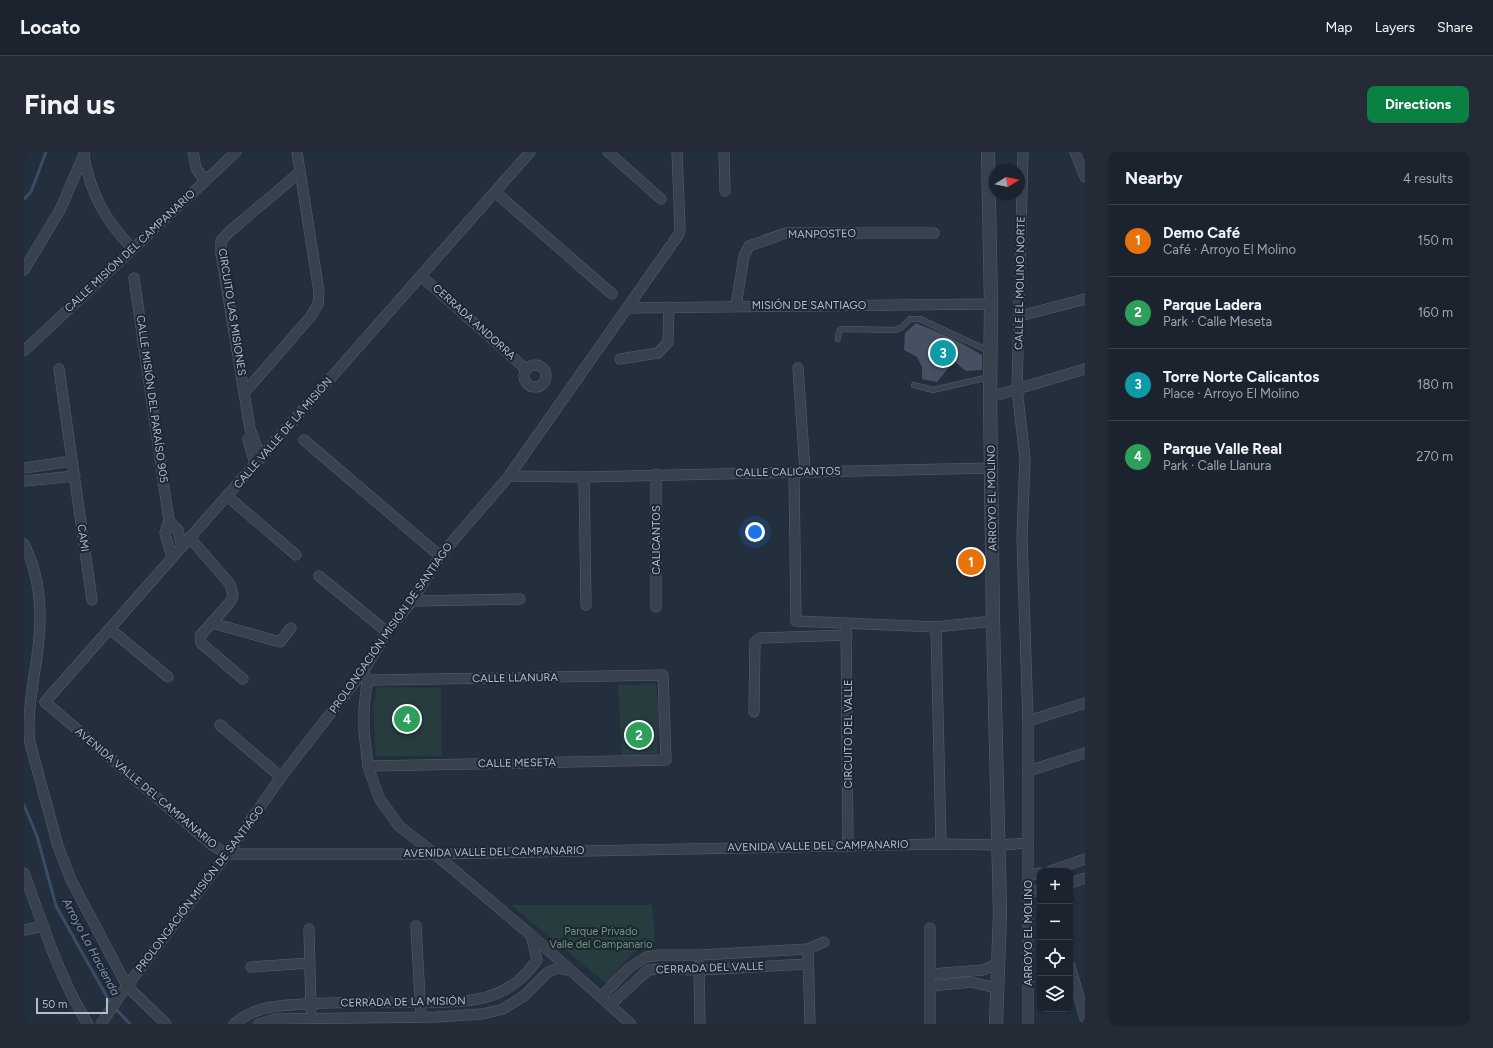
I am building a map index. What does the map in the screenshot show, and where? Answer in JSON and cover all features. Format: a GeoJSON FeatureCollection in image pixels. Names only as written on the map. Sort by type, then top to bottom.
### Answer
{"type":"FeatureCollection","features":[{"type":"Feature","properties":{"kind":"street"},"geometry":{"type":"LineString","coordinates":[[193,152],[196,168],[205,181]]}},
{"type":"Feature","properties":{"kind":"street","name":"CALLE MISIÓN DEL CAMPANARIO"},"geometry":{"type":"LineString","coordinates":[[24,351],[236,152]]}},
{"type":"Feature","properties":{"kind":"street","name":"CIRCUITO LAS MISIONES"},"geometry":{"type":"LineString","coordinates":[[244,392],[311,316],[318,304],[319,292],[297,152]]}},
{"type":"Feature","properties":{"kind":"street","name":"CALLE VALLE DE LA MISIÓN"},"geometry":{"type":"LineString","coordinates":[[45,702],[530,152]]}},
{"type":"Feature","properties":{"kind":"street"},"geometry":{"type":"LineString","coordinates":[[608,152],[661,198]]}},
{"type":"Feature","properties":{"kind":"street","name":"PROLONGACIÓN MISIÓN DE SANTIAGO"},"geometry":{"type":"LineString","coordinates":[[24,544],[37,578],[41,601],[41,622],[28,719],[30,743],[58,846],[71,880],[124,990],[227,854],[281,777],[364,670],[387,632],[412,601],[440,556],[509,476],[679,234],[677,152]]}},
{"type":"Feature","properties":{"kind":"street"},"geometry":{"type":"LineString","coordinates":[[724,152],[725,191]]}},
{"type":"Feature","properties":{"kind":"street","name":"ARROYO EL MOLINO"},"geometry":{"type":"LineString","coordinates":[[988,152],[991,304],[990,397],[993,621],[1000,912],[996,988],[996,1024]]}},
{"type":"Feature","properties":{"kind":"street","name":"CALLE EL MOLINO NORTE"},"geometry":{"type":"LineString","coordinates":[[1023,152],[1017,389],[1026,458],[1022,538],[1028,721]]}},
{"type":"Feature","properties":{"kind":"street"},"geometry":{"type":"LineString","coordinates":[[1075,152],[1085,177]]}},
{"type":"Feature","properties":{"kind":"street"},"geometry":{"type":"LineString","coordinates":[[85,155],[88,178],[95,198],[105,216],[132,248]]}},
{"type":"Feature","properties":{"kind":"street"},"geometry":{"type":"LineString","coordinates":[[24,270],[60,210],[85,155]]}},
{"type":"Feature","properties":{"kind":"street","name":"CIRCUITO LAS MISIONES"},"geometry":{"type":"LineString","coordinates":[[258,461],[248,440],[250,429],[221,253],[222,241],[229,232],[300,172]]}},
{"type":"Feature","properties":{"kind":"street"},"geometry":{"type":"LineString","coordinates":[[495,192],[612,294]]}},
{"type":"Feature","properties":{"kind":"street","name":"MANPOSTEO"},"geometry":{"type":"LineString","coordinates":[[736,306],[744,256],[749,246],[761,241],[786,233],[934,233]]}},
{"type":"Feature","properties":{"kind":"street","name":"CERRADA ANDORRA"},"geometry":{"type":"LineString","coordinates":[[421,276],[526,369]]}},
{"type":"Feature","properties":{"kind":"street","name":"CALLE MISIÓN DEL PARAÍSO 905"},"geometry":{"type":"LineString","coordinates":[[134,278],[169,521]]}},
{"type":"Feature","properties":{"kind":"street"},"geometry":{"type":"LineString","coordinates":[[1020,316],[1085,299]]}},
{"type":"Feature","properties":{"kind":"street","name":"MISIÓN DE SANTIAGO"},"geometry":{"type":"LineString","coordinates":[[628,308],[991,304]]}},
{"type":"Feature","properties":{"kind":"street"},"geometry":{"type":"LineString","coordinates":[[620,358],[658,353],[668,342],[669,308]]}},
{"type":"Feature","properties":{"kind":"street"},"geometry":{"type":"LineString","coordinates":[[798,368],[805,471]]}},
{"type":"Feature","properties":{"kind":"street","name":"CAMI"},"geometry":{"type":"LineString","coordinates":[[59,369],[92,600]]}},
{"type":"Feature","properties":{"kind":"street"},"geometry":{"type":"LineString","coordinates":[[990,397],[1085,369]]}},
{"type":"Feature","properties":{"kind":"street"},"geometry":{"type":"LineString","coordinates":[[304,440],[440,556]]}},
{"type":"Feature","properties":{"kind":"street"},"geometry":{"type":"LineString","coordinates":[[24,468],[72,461]]}},
{"type":"Feature","properties":{"kind":"street","name":"CALLE CALICANTOS"},"geometry":{"type":"LineString","coordinates":[[509,476],[584,477],[656,474],[794,473],[805,471],[992,468]]}},
{"type":"Feature","properties":{"kind":"street"},"geometry":{"type":"LineString","coordinates":[[794,473],[796,621],[936,628],[993,621]]}},
{"type":"Feature","properties":{"kind":"street","name":"CALICANTOS"},"geometry":{"type":"LineString","coordinates":[[656,474],[656,607]]}},
{"type":"Feature","properties":{"kind":"street"},"geometry":{"type":"LineString","coordinates":[[24,481],[74,476]]}},
{"type":"Feature","properties":{"kind":"street"},"geometry":{"type":"LineString","coordinates":[[584,477],[586,605]]}},
{"type":"Feature","properties":{"kind":"street"},"geometry":{"type":"LineString","coordinates":[[227,496],[296,555]]}},
{"type":"Feature","properties":{"kind":"street"},"geometry":{"type":"LineString","coordinates":[[172,558],[165,534],[169,521],[178,530],[182,547]]}},
{"type":"Feature","properties":{"kind":"street"},"geometry":{"type":"LineString","coordinates":[[190,538],[230,584],[233,594],[232,601],[200,636],[201,643],[243,679]]}},
{"type":"Feature","properties":{"kind":"street"},"geometry":{"type":"LineString","coordinates":[[319,576],[387,632]]}},
{"type":"Feature","properties":{"kind":"street"},"geometry":{"type":"LineString","coordinates":[[412,601],[520,599]]}},
{"type":"Feature","properties":{"kind":"street"},"geometry":{"type":"LineString","coordinates":[[212,622],[280,642],[291,628]]}},
{"type":"Feature","properties":{"kind":"street","name":"CIRCUITO DEL VALLE"},"geometry":{"type":"LineString","coordinates":[[846,623],[848,846]]}},
{"type":"Feature","properties":{"kind":"street"},"geometry":{"type":"LineString","coordinates":[[936,628],[941,844]]}},
{"type":"Feature","properties":{"kind":"street"},"geometry":{"type":"LineString","coordinates":[[110,629],[168,677]]}},
{"type":"Feature","properties":{"kind":"street"},"geometry":{"type":"LineString","coordinates":[[754,712],[755,642],[760,638],[847,636]]}},
{"type":"Feature","properties":{"kind":"street"},"geometry":{"type":"LineString","coordinates":[[364,670],[367,681],[364,709],[364,731],[368,766],[379,798],[399,826],[435,854],[531,935],[574,972],[630,1024]]}},
{"type":"Feature","properties":{"kind":"street","name":"CALLE LLANURA"},"geometry":{"type":"LineString","coordinates":[[367,681],[663,676],[666,760]]}},
{"type":"Feature","properties":{"kind":"street"},"geometry":{"type":"LineString","coordinates":[[30,700],[45,702]]}},
{"type":"Feature","properties":{"kind":"street","name":"AVENIDA VALLE DEL CAMPANARIO"},"geometry":{"type":"LineString","coordinates":[[45,702],[212,845],[227,854],[435,854],[941,844],[998,845]]}},
{"type":"Feature","properties":{"kind":"street"},"geometry":{"type":"LineString","coordinates":[[1028,721],[1085,703]]}},
{"type":"Feature","properties":{"kind":"street","name":"ARROYO EL MOLINO"},"geometry":{"type":"LineString","coordinates":[[1028,721],[1028,1024]]}},
{"type":"Feature","properties":{"kind":"street"},"geometry":{"type":"LineString","coordinates":[[220,725],[281,777]]}},
{"type":"Feature","properties":{"kind":"street"},"geometry":{"type":"LineString","coordinates":[[1028,771],[1085,753]]}},
{"type":"Feature","properties":{"kind":"street","name":"CALLE MESETA"},"geometry":{"type":"LineString","coordinates":[[368,766],[666,760]]}},
{"type":"Feature","properties":{"kind":"street"},"geometry":{"type":"LineString","coordinates":[[998,845],[1028,843]]}},
{"type":"Feature","properties":{"kind":"street"},"geometry":{"type":"LineString","coordinates":[[1060,868],[1085,859]]}},
{"type":"Feature","properties":{"kind":"street"},"geometry":{"type":"LineString","coordinates":[[24,873],[68,990],[88,1024]]}},
{"type":"Feature","properties":{"kind":"street"},"geometry":{"type":"LineString","coordinates":[[1029,875],[1037,874]]}},
{"type":"Feature","properties":{"kind":"street"},"geometry":{"type":"LineString","coordinates":[[1073,882],[1085,878]]}},
{"type":"Feature","properties":{"kind":"street"},"geometry":{"type":"LineString","coordinates":[[1028,893],[1037,891]]}},
{"type":"Feature","properties":{"kind":"street"},"geometry":{"type":"LineString","coordinates":[[24,930],[44,926]]}},
{"type":"Feature","properties":{"kind":"street"},"geometry":{"type":"LineString","coordinates":[[416,926],[421,1017]]}},
{"type":"Feature","properties":{"kind":"street"},"geometry":{"type":"LineString","coordinates":[[930,928],[930,1024]]}},
{"type":"Feature","properties":{"kind":"street"},"geometry":{"type":"LineString","coordinates":[[309,929],[311,1018]]}},
{"type":"Feature","properties":{"kind":"street","name":"CERRADA DE LA MISIÓN"},"geometry":{"type":"LineString","coordinates":[[234,1024],[258,1009],[310,1004],[420,1002],[477,999],[494,995],[517,983],[526,975],[537,960],[531,935]]}},
{"type":"Feature","properties":{"kind":"street","name":"CERRADA DEL VALLE"},"geometry":{"type":"LineString","coordinates":[[601,997],[628,968],[646,958],[660,955],[701,955],[808,949],[824,942]]}},
{"type":"Feature","properties":{"kind":"street"},"geometry":{"type":"LineString","coordinates":[[808,949],[807,964],[810,1024]]}},
{"type":"Feature","properties":{"kind":"street"},"geometry":{"type":"LineString","coordinates":[[700,1024],[698,970],[701,955]]}},
{"type":"Feature","properties":{"kind":"street"},"geometry":{"type":"LineString","coordinates":[[646,958],[648,970]]}},
{"type":"Feature","properties":{"kind":"street"},"geometry":{"type":"LineString","coordinates":[[251,967],[309,963]]}},
{"type":"Feature","properties":{"kind":"street","name":"CERRADA DEL VALLE"},"geometry":{"type":"LineString","coordinates":[[610,1005],[648,970],[698,970],[807,964]]}},
{"type":"Feature","properties":{"kind":"street"},"geometry":{"type":"LineString","coordinates":[[931,974],[983,970],[997,964]]}},
{"type":"Feature","properties":{"kind":"street","name":"CERRADA DE LA MISIÓN"},"geometry":{"type":"LineString","coordinates":[[259,1024],[275,1019],[421,1017],[482,1014],[503,1009],[525,995],[548,972],[558,968],[574,972]]}},
{"type":"Feature","properties":{"kind":"street"},"geometry":{"type":"LineString","coordinates":[[1073,976],[1085,1018]]}},
{"type":"Feature","properties":{"kind":"street"},"geometry":{"type":"LineString","coordinates":[[931,986],[971,982],[996,988]]}},
{"type":"Feature","properties":{"kind":"street"},"geometry":{"type":"LineString","coordinates":[[517,983],[525,995]]}},
{"type":"Feature","properties":{"kind":"street"},"geometry":{"type":"LineString","coordinates":[[101,1024],[124,990],[166,1024]]}},
{"type":"Feature","properties":{"kind":"lane"},"geometry":{"type":"LineString","coordinates":[[838,339],[839,331],[843,329],[896,330],[910,319],[920,319],[990,351]]}},
{"type":"Feature","properties":{"kind":"lane"},"geometry":{"type":"LineString","coordinates":[[914,385],[933,390],[990,377]]}},
{"type":"Feature","properties":{"kind":"green space"},"geometry":{"type":"Polygon","coordinates":[[[656,684],[659,717],[657,754],[622,756],[618,685],[656,684]]]}},
{"type":"Feature","properties":{"kind":"green space"},"geometry":{"type":"Polygon","coordinates":[[[377,687],[441,688],[442,756],[376,756],[373,708],[377,687]]]}},
{"type":"Feature","properties":{"kind":"green space","name":"Parque Privado Valle del Campanario"},"geometry":{"type":"Polygon","coordinates":[[[511,905],[652,905],[655,942],[639,949],[627,959],[608,985],[511,905]]]}},
{"type":"Feature","properties":{"kind":"building"},"geometry":{"type":"Polygon","coordinates":[[[916,323],[952,338],[982,355],[982,370],[966,371],[954,361],[937,382],[922,379],[922,367],[917,357],[904,350],[905,333],[916,323]]]}},
{"type":"Feature","properties":{"kind":"waterway","name":"Arroyo La Hacienda"},"geometry":{"type":"LineString","coordinates":[[24,199],[31,192],[46,152]]}},
{"type":"Feature","properties":{"kind":"waterway","name":"Arroyo La Hacienda"},"geometry":{"type":"LineString","coordinates":[[24,805],[37,836],[56,906],[111,1004],[130,1024]]}},
{"type":"Feature","properties":{"kind":"place","name":"Torre Norte Calicantos"},"geometry":{"type":"Point","coordinates":[943,353]}},
{"type":"Feature","properties":{"kind":"place","name":"Demo Café"},"geometry":{"type":"Point","coordinates":[971,562]}},
{"type":"Feature","properties":{"kind":"place","name":"Parque Valle Real"},"geometry":{"type":"Point","coordinates":[407,719]}},
{"type":"Feature","properties":{"kind":"place","name":"Parque Ladera"},"geometry":{"type":"Point","coordinates":[639,735]}}]}
